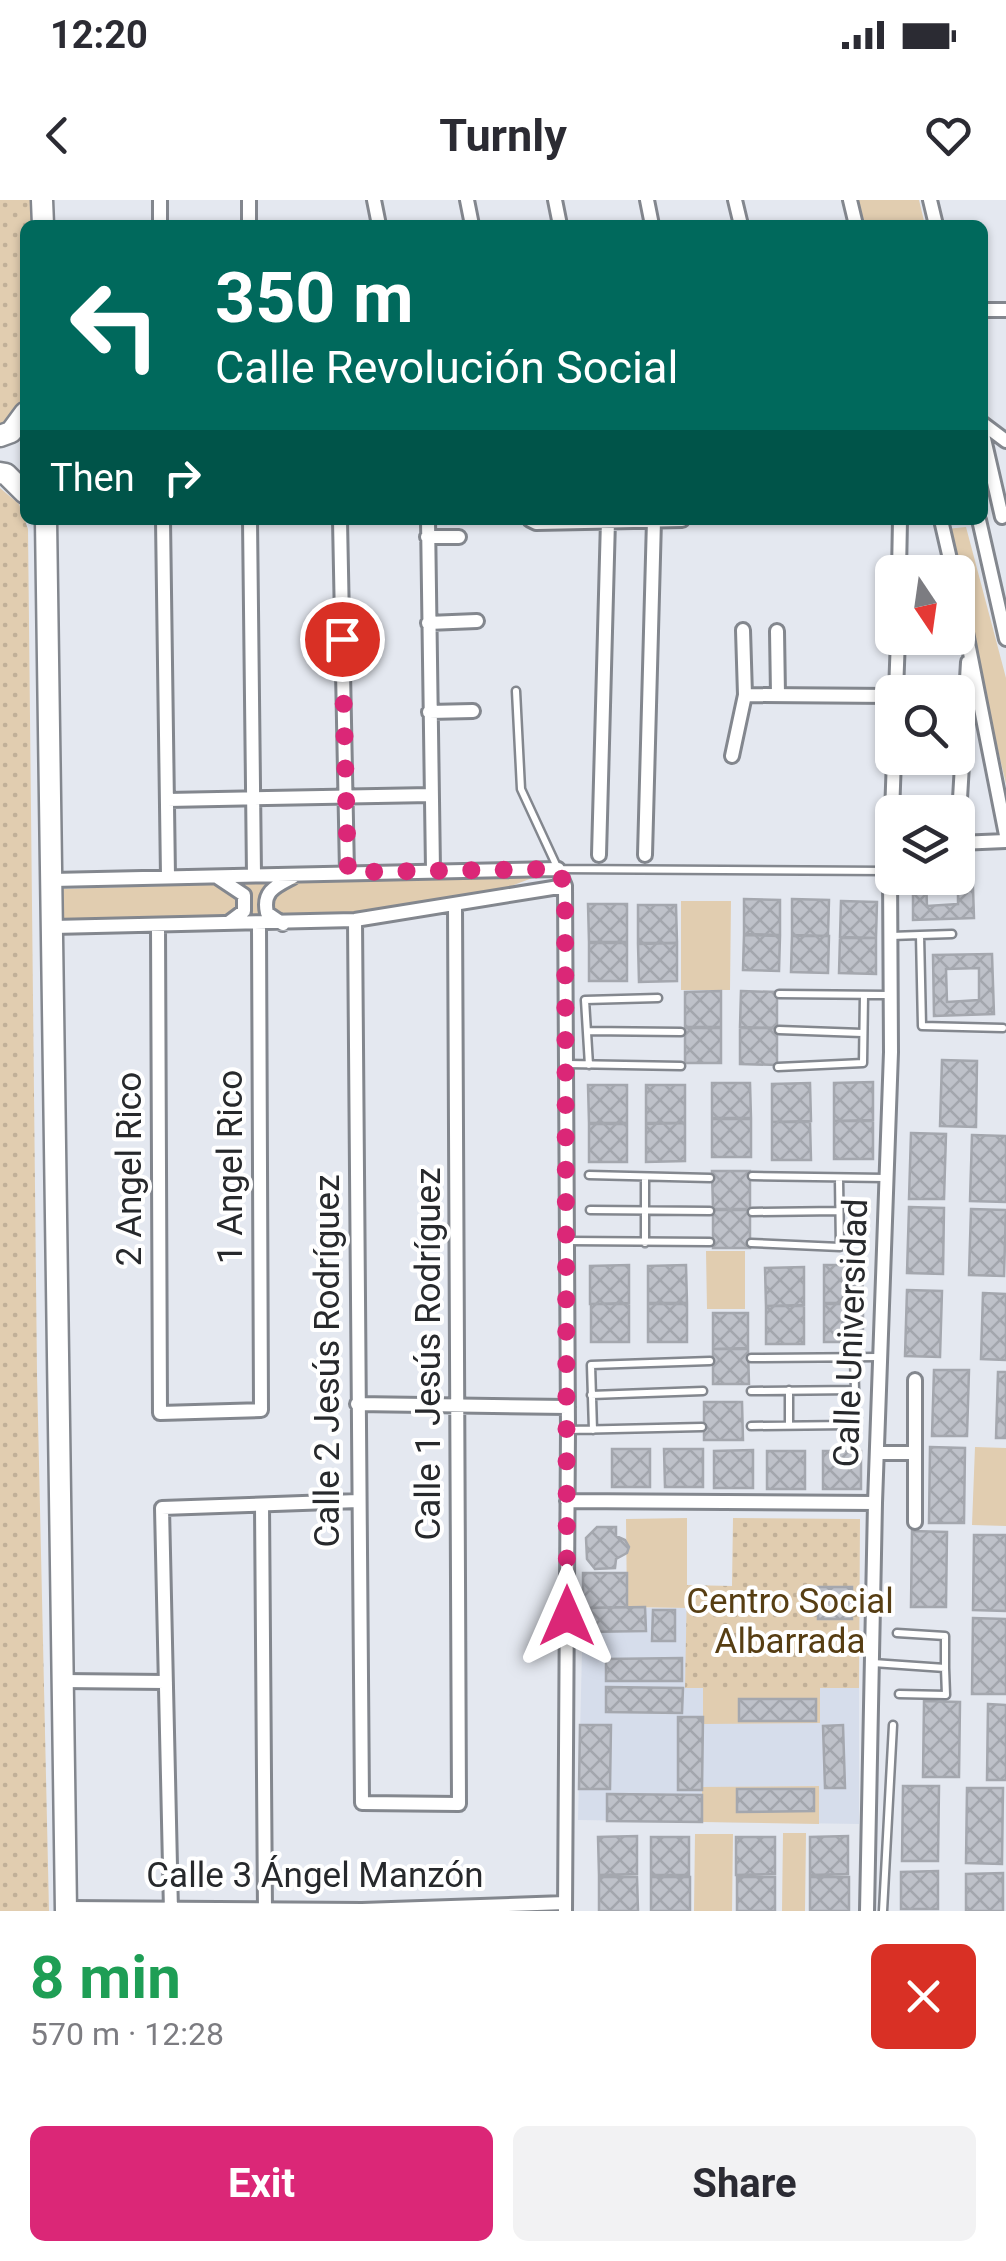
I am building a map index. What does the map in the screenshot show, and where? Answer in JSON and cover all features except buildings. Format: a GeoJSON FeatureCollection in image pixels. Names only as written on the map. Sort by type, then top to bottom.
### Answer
{"type":"FeatureCollection","features":[{"type":"Feature","properties":{"kind":"main road"},"geometry":{"type":"LineString","coordinates":[[0,436],[11,432],[20,420]]}},
{"type":"Feature","properties":{"kind":"main road"},"geometry":{"type":"LineString","coordinates":[[0,473],[20,489]]}},
{"type":"Feature","properties":{"kind":"main road"},"geometry":{"type":"LineString","coordinates":[[44,525],[66,1909]]}},
{"type":"Feature","properties":{"kind":"street"},"geometry":{"type":"LineString","coordinates":[[988,452],[1004,518]]}},
{"type":"Feature","properties":{"kind":"street"},"geometry":{"type":"LineString","coordinates":[[164,525],[168,877]]}},
{"type":"Feature","properties":{"kind":"street"},"geometry":{"type":"LineString","coordinates":[[250,525],[254,875]]}},
{"type":"Feature","properties":{"kind":"street"},"geometry":{"type":"LineString","coordinates":[[340,525],[348,872]]}},
{"type":"Feature","properties":{"kind":"street"},"geometry":{"type":"LineString","coordinates":[[428,525],[433,870]]}},
{"type":"Feature","properties":{"kind":"street"},"geometry":{"type":"LineString","coordinates":[[598,855],[608,525]]}},
{"type":"Feature","properties":{"kind":"street"},"geometry":{"type":"LineString","coordinates":[[645,855],[654,525]]}},
{"type":"Feature","properties":{"kind":"street"},"geometry":{"type":"LineString","coordinates":[[899,555],[900,525]]}},
{"type":"Feature","properties":{"kind":"street"},"geometry":{"type":"LineString","coordinates":[[942,525],[949,555]]}},
{"type":"Feature","properties":{"kind":"street"},"geometry":{"type":"LineString","coordinates":[[982,525],[1006,639]]}},
{"type":"Feature","properties":{"kind":"street"},"geometry":{"type":"LineString","coordinates":[[427,537],[458,537]]}},
{"type":"Feature","properties":{"kind":"street"},"geometry":{"type":"LineString","coordinates":[[428,622],[478,621]]}},
{"type":"Feature","properties":{"kind":"street"},"geometry":{"type":"LineString","coordinates":[[732,756],[745,695],[743,630]]}},
{"type":"Feature","properties":{"kind":"street"},"geometry":{"type":"LineString","coordinates":[[777,631],[778,694]]}},
{"type":"Feature","properties":{"kind":"street"},"geometry":{"type":"LineString","coordinates":[[960,795],[969,655]]}},
{"type":"Feature","properties":{"kind":"street"},"geometry":{"type":"LineString","coordinates":[[972,655],[1006,838],[975,841]]}},
{"type":"Feature","properties":{"kind":"street"},"geometry":{"type":"LineString","coordinates":[[745,695],[875,694]]}},
{"type":"Feature","properties":{"kind":"street"},"geometry":{"type":"LineString","coordinates":[[429,712],[473,712]]}},
{"type":"Feature","properties":{"kind":"street"},"geometry":{"type":"LineString","coordinates":[[167,800],[431,794]]}},
{"type":"Feature","properties":{"kind":"street"},"geometry":{"type":"LineString","coordinates":[[52,880],[558,869],[565,886],[567,1064],[565,1907]]}},
{"type":"Feature","properties":{"kind":"street"},"geometry":{"type":"LineString","coordinates":[[283,924],[267,912],[267,894],[299,874]]}},
{"type":"Feature","properties":{"kind":"street"},"geometry":{"type":"LineString","coordinates":[[215,876],[244,895],[244,911],[226,924]]}},
{"type":"Feature","properties":{"kind":"street"},"geometry":{"type":"LineString","coordinates":[[53,927],[355,920],[565,886]]}},
{"type":"Feature","properties":{"kind":"street","name":"Calle Universidad"},"geometry":{"type":"LineString","coordinates":[[867,1911],[890,895]]}},
{"type":"Feature","properties":{"kind":"street","name":"Calle 1 Jesús Rodríguez"},"geometry":{"type":"LineString","coordinates":[[362,1803],[460,1804],[455,904]]}},
{"type":"Feature","properties":{"kind":"street","name":"Calle 2 Jesús Rodríguez"},"geometry":{"type":"LineString","coordinates":[[355,920],[362,1803]]}},
{"type":"Feature","properties":{"kind":"street","name":"1 Angel Rico"},"geometry":{"type":"LineString","coordinates":[[160,1413],[261,1410],[259,924]]}},
{"type":"Feature","properties":{"kind":"street","name":"2 Angel Rico"},"geometry":{"type":"LineString","coordinates":[[158,926],[160,1413]]}},
{"type":"Feature","properties":{"kind":"street"},"geometry":{"type":"LineString","coordinates":[[915,1522],[916,1380]]}},
{"type":"Feature","properties":{"kind":"street"},"geometry":{"type":"LineString","coordinates":[[357,1404],[568,1406]]}},
{"type":"Feature","properties":{"kind":"street"},"geometry":{"type":"LineString","coordinates":[[877,1453],[915,1453]]}},
{"type":"Feature","properties":{"kind":"street"},"geometry":{"type":"LineString","coordinates":[[170,1909],[162,1508],[358,1501]]}},
{"type":"Feature","properties":{"kind":"street"},"geometry":{"type":"LineString","coordinates":[[567,1501],[875,1503]]}},
{"type":"Feature","properties":{"kind":"street"},"geometry":{"type":"LineString","coordinates":[[262,1504],[265,1909]]}},
{"type":"Feature","properties":{"kind":"street"},"geometry":{"type":"LineString","coordinates":[[62,1681],[166,1682]]}},
{"type":"Feature","properties":{"kind":"street","name":"Calle 3 Ángel Manzón"},"geometry":{"type":"LineString","coordinates":[[66,1909],[565,1907]]}},
{"type":"Feature","properties":{"kind":"lane"},"geometry":{"type":"LineString","coordinates":[[516,690],[521,789],[558,869],[875,871]]}},
{"type":"Feature","properties":{"kind":"lane"},"geometry":{"type":"LineString","coordinates":[[890,936],[952,934]]}},
{"type":"Feature","properties":{"kind":"lane"},"geometry":{"type":"LineString","coordinates":[[920,935],[922,1026],[1003,1028]]}},
{"type":"Feature","properties":{"kind":"lane"},"geometry":{"type":"LineString","coordinates":[[779,994],[890,995]]}},
{"type":"Feature","properties":{"kind":"lane"},"geometry":{"type":"LineString","coordinates":[[778,1067],[863,1063],[864,995]]}},
{"type":"Feature","properties":{"kind":"lane"},"geometry":{"type":"LineString","coordinates":[[589,1064],[585,1000],[658,998]]}},
{"type":"Feature","properties":{"kind":"lane"},"geometry":{"type":"LineString","coordinates":[[778,1030],[862,1033]]}},
{"type":"Feature","properties":{"kind":"lane"},"geometry":{"type":"LineString","coordinates":[[587,1032],[681,1032]]}},
{"type":"Feature","properties":{"kind":"lane"},"geometry":{"type":"LineString","coordinates":[[567,1064],[681,1066]]}},
{"type":"Feature","properties":{"kind":"lane"},"geometry":{"type":"LineString","coordinates":[[589,1175],[710,1178]]}},
{"type":"Feature","properties":{"kind":"lane"},"geometry":{"type":"LineString","coordinates":[[752,1176],[886,1178]]}},
{"type":"Feature","properties":{"kind":"lane"},"geometry":{"type":"LineString","coordinates":[[645,1177],[645,1243]]}},
{"type":"Feature","properties":{"kind":"lane"},"geometry":{"type":"LineString","coordinates":[[751,1243],[840,1247],[839,1179]]}},
{"type":"Feature","properties":{"kind":"lane"},"geometry":{"type":"LineString","coordinates":[[590,1210],[710,1211]]}},
{"type":"Feature","properties":{"kind":"lane"},"geometry":{"type":"LineString","coordinates":[[752,1212],[839,1211]]}},
{"type":"Feature","properties":{"kind":"lane"},"geometry":{"type":"LineString","coordinates":[[566,1241],[710,1242]]}},
{"type":"Feature","properties":{"kind":"lane"},"geometry":{"type":"LineString","coordinates":[[751,1358],[880,1358]]}},
{"type":"Feature","properties":{"kind":"lane"},"geometry":{"type":"LineString","coordinates":[[751,1391],[854,1390],[854,1358]]}},
{"type":"Feature","properties":{"kind":"lane"},"geometry":{"type":"LineString","coordinates":[[593,1430],[591,1365],[710,1362]]}},
{"type":"Feature","properties":{"kind":"lane"},"geometry":{"type":"LineString","coordinates":[[789,1390],[789,1425]]}},
{"type":"Feature","properties":{"kind":"lane"},"geometry":{"type":"LineString","coordinates":[[591,1395],[702,1391]]}},
{"type":"Feature","properties":{"kind":"lane"},"geometry":{"type":"LineString","coordinates":[[751,1426],[849,1425]]}},
{"type":"Feature","properties":{"kind":"lane"},"geometry":{"type":"LineString","coordinates":[[568,1430],[702,1427]]}},
{"type":"Feature","properties":{"kind":"lane"},"geometry":{"type":"LineString","coordinates":[[897,1632],[945,1636],[946,1695],[898,1694]]}},
{"type":"Feature","properties":{"kind":"lane"},"geometry":{"type":"LineString","coordinates":[[872,1663],[945,1668]]}},
{"type":"Feature","properties":{"kind":"lane"},"geometry":{"type":"LineString","coordinates":[[884,1911],[893,1725]]}},
{"type":"Feature","properties":{"kind":"shaded area"},"geometry":{"type":"Polygon","coordinates":[[[583,1608],[687,1608],[686,1688],[859,1688],[859,1824],[578,1820],[583,1608]]]}},
{"type":"Feature","properties":{"kind":"green space"},"geometry":{"type":"Polygon","coordinates":[[[0,200],[31,200],[31,220],[20,220],[20,406],[7,428],[0,430],[0,200]]]}},
{"type":"Feature","properties":{"kind":"green space"},"geometry":{"type":"Polygon","coordinates":[[[855,200],[919,200],[924,220],[860,220],[855,200]]]}},
{"type":"Feature","properties":{"kind":"green space"},"geometry":{"type":"Polygon","coordinates":[[[0,488],[19,504],[20,525],[28,529],[37,1374],[49,1911],[0,1911],[0,488]]]}},
{"type":"Feature","properties":{"kind":"green space"},"geometry":{"type":"Polygon","coordinates":[[[966,527],[973,555],[952,555],[946,529],[966,527]]]}},
{"type":"Feature","properties":{"kind":"green space"},"geometry":{"type":"Polygon","coordinates":[[[975,561],[1006,678],[1006,784],[975,652],[975,561]]]}},
{"type":"Feature","properties":{"kind":"green space"},"geometry":{"type":"Polygon","coordinates":[[[540,875],[453,908],[355,928],[63,932],[61,889],[540,875]]]}},
{"type":"Feature","properties":{"kind":"green space"},"geometry":{"type":"Polygon","coordinates":[[[681,901],[731,901],[730,990],[681,990],[681,901]]]}},
{"type":"Feature","properties":{"kind":"green space"},"geometry":{"type":"Polygon","coordinates":[[[706,1251],[745,1251],[745,1309],[707,1309],[706,1251]]]}},
{"type":"Feature","properties":{"kind":"green space"},"geometry":{"type":"Polygon","coordinates":[[[975,1447],[1006,1448],[1006,1526],[972,1525],[975,1447]]]}},
{"type":"Feature","properties":{"kind":"green space"},"geometry":{"type":"Polygon","coordinates":[[[687,1518],[687,1608],[627,1607],[626,1519],[687,1518]]]}},
{"type":"Feature","properties":{"kind":"green space","name":"Centro Social Albarrada"},"geometry":{"type":"Polygon","coordinates":[[[733,1518],[860,1519],[859,1688],[685,1688],[687,1585],[732,1586],[733,1518]]]}},
{"type":"Feature","properties":{"kind":"green space"},"geometry":{"type":"Polygon","coordinates":[[[703,1688],[820,1688],[820,1723],[703,1724],[703,1688]]]}},
{"type":"Feature","properties":{"kind":"green space"},"geometry":{"type":"Polygon","coordinates":[[[819,1786],[819,1824],[702,1822],[702,1787],[819,1786]]]}},
{"type":"Feature","properties":{"kind":"green space"},"geometry":{"type":"Polygon","coordinates":[[[783,1833],[806,1833],[805,1911],[782,1911],[783,1833]]]}},
{"type":"Feature","properties":{"kind":"green space"},"geometry":{"type":"Polygon","coordinates":[[[695,1834],[733,1834],[732,1911],[694,1911],[695,1834]]]}},
{"type":"Feature","properties":{"kind":"route"},"geometry":{"type":"LineString","coordinates":[[342,639],[348,872],[558,869],[565,886],[567,1616]]}}]}
